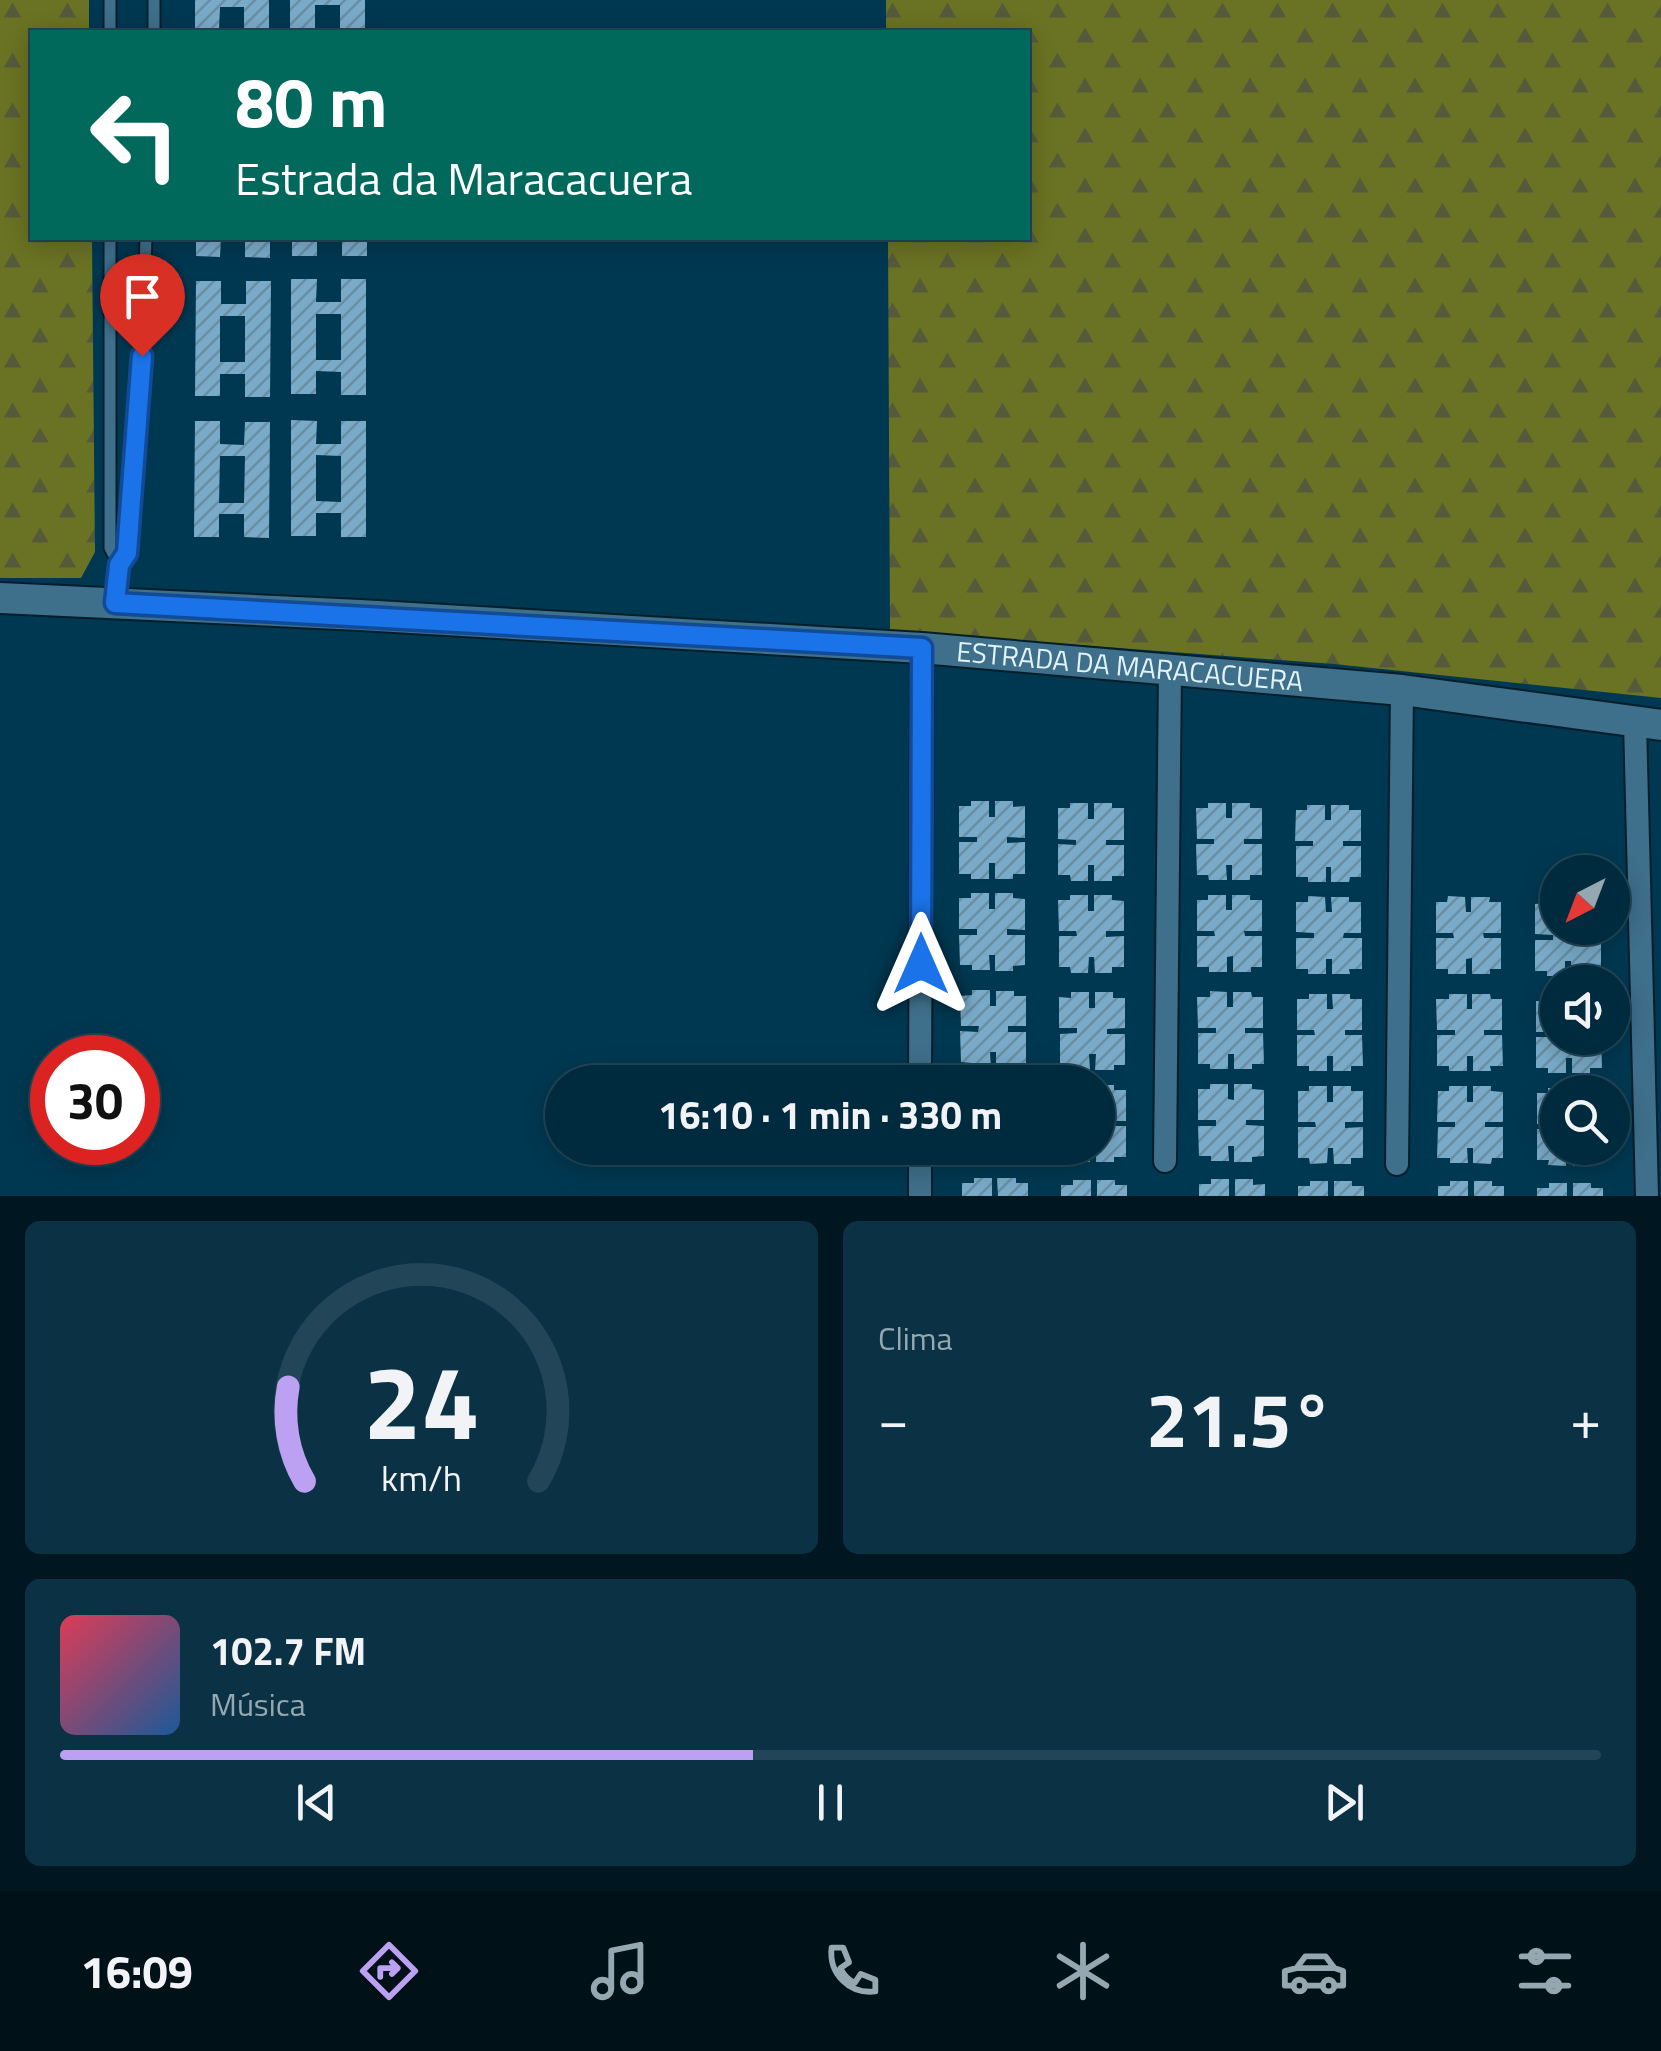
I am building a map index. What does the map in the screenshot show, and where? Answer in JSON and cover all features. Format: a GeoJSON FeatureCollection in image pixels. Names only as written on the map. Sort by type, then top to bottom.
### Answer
{"type":"FeatureCollection","features":[{"type":"Feature","properties":{"kind":"street","name":"ESTRADA DA MARACACUERA"},"geometry":{"type":"LineString","coordinates":[[0,598],[922,648],[1402,690],[1648,723]]}},
{"type":"Feature","properties":{"kind":"street"},"geometry":{"type":"LineString","coordinates":[[920,1065],[922,648]]}},
{"type":"Feature","properties":{"kind":"street"},"geometry":{"type":"LineString","coordinates":[[1165,1161],[1170,670]]}},
{"type":"Feature","properties":{"kind":"street"},"geometry":{"type":"LineString","coordinates":[[1398,1164],[1402,690]]}},
{"type":"Feature","properties":{"kind":"street"},"geometry":{"type":"LineString","coordinates":[[1647,1196],[1648,723]]}},
{"type":"Feature","properties":{"kind":"street"},"geometry":{"type":"LineString","coordinates":[[920,1165],[920,1196]]}},
{"type":"Feature","properties":{"kind":"lane"},"geometry":{"type":"LineString","coordinates":[[110,0],[110,30]]}},
{"type":"Feature","properties":{"kind":"lane"},"geometry":{"type":"LineString","coordinates":[[154,0],[154,30]]}},
{"type":"Feature","properties":{"kind":"lane"},"geometry":{"type":"LineString","coordinates":[[110,240],[110,548],[119,565]]}},
{"type":"Feature","properties":{"kind":"lane"},"geometry":{"type":"LineString","coordinates":[[115,603],[119,565],[127,553],[142,356],[146,240]]}},
{"type":"Feature","properties":{"kind":"green space"},"geometry":{"type":"Polygon","coordinates":[[[0,0],[89,0],[89,30],[30,30],[30,240],[92,240],[95,552],[81,578],[0,578],[0,0]]]}},
{"type":"Feature","properties":{"kind":"green space"},"geometry":{"type":"Polygon","coordinates":[[[886,0],[1661,0],[1661,698],[1334,664],[890,631],[888,240],[1030,240],[1030,30],[886,30],[886,0]]]}},
{"type":"Feature","properties":{"kind":"building"},"geometry":{"type":"Polygon","coordinates":[[[195,0],[269,0],[269,30],[244,30],[244,7],[220,7],[219,30],[195,30],[195,0]]]}},
{"type":"Feature","properties":{"kind":"building"},"geometry":{"type":"Polygon","coordinates":[[[290,0],[365,0],[365,29],[340,28],[340,5],[315,5],[315,28],[290,28],[290,0]]]}},
{"type":"Feature","properties":{"kind":"building"},"geometry":{"type":"Polygon","coordinates":[[[196,240],[221,240],[220,257],[196,256],[196,240]]]}},
{"type":"Feature","properties":{"kind":"building"},"geometry":{"type":"Polygon","coordinates":[[[245,240],[270,240],[270,258],[245,257],[245,240]]]}},
{"type":"Feature","properties":{"kind":"building"},"geometry":{"type":"Polygon","coordinates":[[[292,240],[317,240],[317,256],[292,256],[292,240]]]}},
{"type":"Feature","properties":{"kind":"building"},"geometry":{"type":"Polygon","coordinates":[[[342,240],[367,240],[367,256],[342,256],[342,240]]]}},
{"type":"Feature","properties":{"kind":"building"},"geometry":{"type":"Polygon","coordinates":[[[291,279],[317,279],[316,302],[341,302],[341,279],[366,279],[366,395],[341,395],[341,372],[316,371],[316,394],[291,394],[291,279]],[[316,314],[316,360],[341,360],[341,314],[316,314]]]}},
{"type":"Feature","properties":{"kind":"building"},"geometry":{"type":"Polygon","coordinates":[[[196,281],[221,281],[221,304],[246,304],[246,281],[271,281],[270,397],[245,397],[245,374],[220,374],[220,396],[195,396],[196,281]],[[220,316],[220,362],[245,362],[245,316],[220,316]]]}},
{"type":"Feature","properties":{"kind":"building"},"geometry":{"type":"Polygon","coordinates":[[[291,420],[317,421],[316,444],[341,444],[341,421],[366,421],[366,537],[341,537],[341,513],[316,513],[316,536],[291,536],[291,420]],[[316,455],[316,501],[341,502],[341,456],[316,455]]]}},
{"type":"Feature","properties":{"kind":"building"},"geometry":{"type":"Polygon","coordinates":[[[195,421],[220,421],[220,444],[244,445],[245,422],[270,422],[269,538],[244,537],[244,514],[219,514],[219,537],[194,537],[195,421]],[[220,456],[219,503],[244,503],[245,456],[220,456]]]}},
{"type":"Feature","properties":{"kind":"building"},"geometry":{"type":"Polygon","coordinates":[[[971,801],[989,801],[989,817],[995,817],[995,801],[1025,806],[1025,838],[1007,837],[1007,843],[1025,842],[1025,874],[995,879],[995,863],[989,863],[989,879],[959,874],[959,842],[977,842],[977,837],[959,837],[959,806],[971,806],[971,801]]]}},
{"type":"Feature","properties":{"kind":"building"},"geometry":{"type":"Polygon","coordinates":[[[1070,803],[1088,803],[1088,819],[1094,819],[1094,803],[1124,808],[1124,840],[1106,840],[1106,845],[1124,845],[1124,876],[1094,881],[1094,865],[1088,865],[1088,881],[1071,881],[1070,875],[1058,875],[1058,844],[1076,845],[1076,840],[1058,839],[1058,808],[1070,808],[1070,803]]]}},
{"type":"Feature","properties":{"kind":"building"},"geometry":{"type":"Polygon","coordinates":[[[1208,803],[1226,803],[1226,818],[1232,818],[1232,803],[1262,808],[1262,839],[1244,839],[1244,844],[1262,844],[1262,875],[1232,880],[1232,865],[1226,865],[1227,880],[1197,875],[1196,844],[1214,844],[1214,839],[1197,839],[1196,808],[1208,808],[1208,803]]]}},
{"type":"Feature","properties":{"kind":"building"},"geometry":{"type":"Polygon","coordinates":[[[1307,805],[1325,805],[1325,820],[1331,820],[1331,805],[1361,810],[1361,841],[1343,841],[1343,846],[1361,846],[1361,877],[1331,882],[1331,867],[1326,867],[1326,882],[1296,877],[1296,846],[1313,846],[1313,841],[1295,841],[1296,810],[1307,810],[1307,805]]]}},
{"type":"Feature","properties":{"kind":"building"},"geometry":{"type":"Polygon","coordinates":[[[971,893],[989,893],[989,909],[995,909],[995,893],[1013,893],[1013,898],[1025,899],[1025,930],[1007,929],[1007,935],[1025,935],[1025,965],[1013,966],[1013,971],[995,971],[995,955],[989,955],[990,970],[960,965],[959,935],[977,935],[977,929],[959,929],[959,898],[971,898],[971,893]]]}},
{"type":"Feature","properties":{"kind":"building"},"geometry":{"type":"Polygon","coordinates":[[[1070,895],[1088,895],[1088,911],[1094,911],[1094,895],[1112,895],[1112,900],[1124,901],[1124,931],[1106,931],[1106,937],[1124,936],[1124,967],[1112,967],[1112,973],[1095,973],[1094,957],[1089,957],[1088,973],[1071,973],[1070,967],[1059,967],[1059,936],[1077,936],[1076,931],[1059,931],[1058,900],[1070,900],[1070,895]]]}},
{"type":"Feature","properties":{"kind":"building"},"geometry":{"type":"Polygon","coordinates":[[[1208,895],[1226,895],[1226,910],[1232,910],[1232,895],[1262,900],[1262,931],[1244,931],[1245,936],[1262,936],[1262,967],[1251,967],[1251,972],[1233,972],[1233,956],[1227,957],[1227,972],[1197,967],[1197,936],[1215,936],[1214,931],[1197,931],[1197,900],[1208,900],[1208,895]]]}},
{"type":"Feature","properties":{"kind":"building"},"geometry":{"type":"Polygon","coordinates":[[[1308,896],[1325,897],[1326,912],[1332,912],[1331,897],[1361,902],[1361,933],[1344,933],[1343,938],[1362,938],[1362,969],[1332,974],[1332,959],[1326,959],[1326,974],[1296,969],[1296,938],[1314,938],[1314,933],[1296,932],[1296,902],[1308,902],[1308,896]]]}},
{"type":"Feature","properties":{"kind":"building"},"geometry":{"type":"Polygon","coordinates":[[[1448,896],[1465,897],[1466,912],[1471,912],[1471,897],[1490,897],[1489,902],[1501,902],[1501,933],[1483,933],[1484,938],[1501,938],[1501,969],[1490,969],[1490,974],[1472,974],[1472,958],[1466,959],[1466,974],[1436,969],[1436,938],[1454,938],[1453,933],[1436,933],[1436,902],[1447,902],[1448,896]]]}},
{"type":"Feature","properties":{"kind":"building"},"geometry":{"type":"Polygon","coordinates":[[[1535,904],[1540,904],[1540,934],[1535,934],[1535,904]]]}},
{"type":"Feature","properties":{"kind":"building"},"geometry":{"type":"Polygon","coordinates":[[[1535,940],[1540,940],[1540,945],[1601,945],[1601,965],[1571,965],[1571,961],[1565,961],[1565,965],[1540,965],[1540,971],[1535,971],[1535,940]]]}},
{"type":"Feature","properties":{"kind":"building"},"geometry":{"type":"Polygon","coordinates":[[[972,990],[990,990],[990,1006],[996,1006],[996,991],[1026,996],[1026,1026],[1008,1026],[1008,1032],[1026,1032],[1026,1063],[996,1065],[996,1052],[990,1052],[991,1065],[961,1062],[960,1031],[978,1032],[979,1026],[961,1026],[960,996],[972,995],[972,990]]]}},
{"type":"Feature","properties":{"kind":"building"},"geometry":{"type":"Polygon","coordinates":[[[1210,991],[1227,992],[1227,1007],[1233,1007],[1233,992],[1263,997],[1263,1028],[1245,1028],[1245,1033],[1263,1033],[1264,1064],[1234,1069],[1234,1054],[1228,1054],[1228,1069],[1198,1064],[1198,1033],[1216,1033],[1216,1028],[1198,1028],[1197,997],[1210,997],[1210,991]]]}},
{"type":"Feature","properties":{"kind":"building"},"geometry":{"type":"Polygon","coordinates":[[[1071,992],[1089,992],[1089,1008],[1095,1008],[1095,992],[1113,992],[1113,998],[1125,998],[1125,1028],[1107,1029],[1107,1034],[1125,1034],[1125,1065],[1095,1065],[1096,1054],[1089,1054],[1090,1065],[1060,1065],[1060,1034],[1077,1033],[1077,1028],[1059,1028],[1059,997],[1071,998],[1071,992]]]}},
{"type":"Feature","properties":{"kind":"building"},"geometry":{"type":"Polygon","coordinates":[[[1309,994],[1327,994],[1327,1009],[1333,1009],[1332,994],[1362,999],[1362,1030],[1345,1030],[1345,1035],[1362,1035],[1363,1066],[1333,1071],[1333,1056],[1327,1056],[1327,1071],[1297,1066],[1297,1035],[1315,1035],[1314,1030],[1297,1030],[1297,999],[1309,999],[1309,994]]]}},
{"type":"Feature","properties":{"kind":"building"},"geometry":{"type":"Polygon","coordinates":[[[1449,994],[1467,994],[1467,1009],[1472,1009],[1472,994],[1502,999],[1502,1030],[1484,1030],[1484,1035],[1502,1035],[1503,1066],[1473,1071],[1473,1056],[1467,1056],[1467,1071],[1437,1066],[1437,1035],[1455,1035],[1455,1030],[1437,1030],[1436,999],[1449,999],[1449,994]]]}},
{"type":"Feature","properties":{"kind":"building"},"geometry":{"type":"Polygon","coordinates":[[[1536,1001],[1540,1001],[1540,1032],[1536,1032],[1536,1001]]]}},
{"type":"Feature","properties":{"kind":"building"},"geometry":{"type":"Polygon","coordinates":[[[1536,1037],[1540,1037],[1540,1055],[1602,1055],[1602,1068],[1572,1073],[1572,1058],[1566,1058],[1566,1073],[1536,1068],[1536,1037]]]}},
{"type":"Feature","properties":{"kind":"building"},"geometry":{"type":"Polygon","coordinates":[[[1210,1084],[1228,1084],[1228,1099],[1234,1100],[1234,1084],[1252,1084],[1252,1089],[1264,1090],[1264,1120],[1246,1120],[1246,1125],[1264,1126],[1264,1156],[1252,1157],[1252,1162],[1234,1162],[1234,1146],[1228,1146],[1229,1161],[1199,1156],[1198,1126],[1216,1126],[1216,1120],[1198,1120],[1198,1089],[1210,1089],[1210,1084]]]}},
{"type":"Feature","properties":{"kind":"building"},"geometry":{"type":"Polygon","coordinates":[[[1309,1086],[1327,1086],[1327,1102],[1333,1102],[1333,1086],[1363,1091],[1363,1122],[1345,1122],[1345,1128],[1363,1127],[1363,1158],[1351,1158],[1351,1164],[1334,1164],[1333,1148],[1328,1148],[1327,1163],[1310,1164],[1309,1158],[1298,1158],[1298,1127],[1316,1127],[1315,1122],[1298,1122],[1298,1091],[1309,1091],[1309,1086]]]}},
{"type":"Feature","properties":{"kind":"building"},"geometry":{"type":"Polygon","coordinates":[[[1449,1086],[1467,1086],[1467,1102],[1473,1102],[1473,1086],[1491,1086],[1491,1091],[1503,1092],[1503,1122],[1485,1122],[1485,1127],[1503,1127],[1503,1158],[1492,1158],[1491,1164],[1473,1163],[1473,1148],[1467,1148],[1468,1163],[1437,1158],[1438,1127],[1455,1127],[1455,1122],[1437,1122],[1438,1091],[1449,1091],[1449,1086]]]}},
{"type":"Feature","properties":{"kind":"building"},"geometry":{"type":"Polygon","coordinates":[[[1115,1090],[1126,1090],[1126,1121],[1115,1121],[1115,1090]]]}},
{"type":"Feature","properties":{"kind":"building"},"geometry":{"type":"Polygon","coordinates":[[[1540,1093],[1540,1124],[1537,1124],[1540,1093]]]}},
{"type":"Feature","properties":{"kind":"building"},"geometry":{"type":"Polygon","coordinates":[[[1115,1126],[1126,1126],[1126,1157],[1115,1157],[1115,1126]]]}},
{"type":"Feature","properties":{"kind":"building"},"geometry":{"type":"Polygon","coordinates":[[[1537,1129],[1540,1129],[1540,1160],[1537,1129]]]}},
{"type":"Feature","properties":{"kind":"building"},"geometry":{"type":"Polygon","coordinates":[[[974,1178],[992,1178],[992,1196],[962,1196],[962,1183],[974,1183],[974,1178]]]}},
{"type":"Feature","properties":{"kind":"building"},"geometry":{"type":"Polygon","coordinates":[[[997,1178],[1016,1178],[1016,1183],[1028,1183],[1028,1196],[998,1196],[997,1178]]]}},
{"type":"Feature","properties":{"kind":"building"},"geometry":{"type":"Polygon","coordinates":[[[1211,1179],[1229,1179],[1229,1196],[1199,1196],[1199,1184],[1211,1184],[1211,1179]]]}},
{"type":"Feature","properties":{"kind":"building"},"geometry":{"type":"Polygon","coordinates":[[[1235,1179],[1265,1184],[1265,1196],[1235,1196],[1235,1179]]]}},
{"type":"Feature","properties":{"kind":"building"},"geometry":{"type":"Polygon","coordinates":[[[1073,1180],[1091,1180],[1091,1196],[1061,1196],[1061,1185],[1073,1185],[1073,1180]]]}},
{"type":"Feature","properties":{"kind":"building"},"geometry":{"type":"Polygon","coordinates":[[[1097,1180],[1127,1185],[1127,1196],[1097,1196],[1097,1180]]]}},
{"type":"Feature","properties":{"kind":"building"},"geometry":{"type":"Polygon","coordinates":[[[1310,1181],[1328,1181],[1328,1196],[1298,1196],[1298,1186],[1310,1186],[1310,1181]]]}},
{"type":"Feature","properties":{"kind":"building"},"geometry":{"type":"Polygon","coordinates":[[[1334,1181],[1364,1186],[1364,1196],[1334,1196],[1334,1181]]]}},
{"type":"Feature","properties":{"kind":"building"},"geometry":{"type":"Polygon","coordinates":[[[1450,1181],[1468,1181],[1468,1196],[1438,1196],[1438,1186],[1450,1186],[1450,1181]]]}},
{"type":"Feature","properties":{"kind":"building"},"geometry":{"type":"Polygon","coordinates":[[[1474,1181],[1504,1186],[1504,1196],[1474,1196],[1474,1181]]]}},
{"type":"Feature","properties":{"kind":"building"},"geometry":{"type":"Polygon","coordinates":[[[1549,1183],[1567,1183],[1567,1196],[1537,1196],[1537,1188],[1549,1188],[1549,1183]]]}},
{"type":"Feature","properties":{"kind":"building"},"geometry":{"type":"Polygon","coordinates":[[[1573,1183],[1603,1188],[1603,1196],[1573,1196],[1573,1183]]]}},
{"type":"Feature","properties":{"kind":"route"},"geometry":{"type":"LineString","coordinates":[[142,356],[127,553],[119,565],[115,603],[922,648],[921,964]]}}]}
